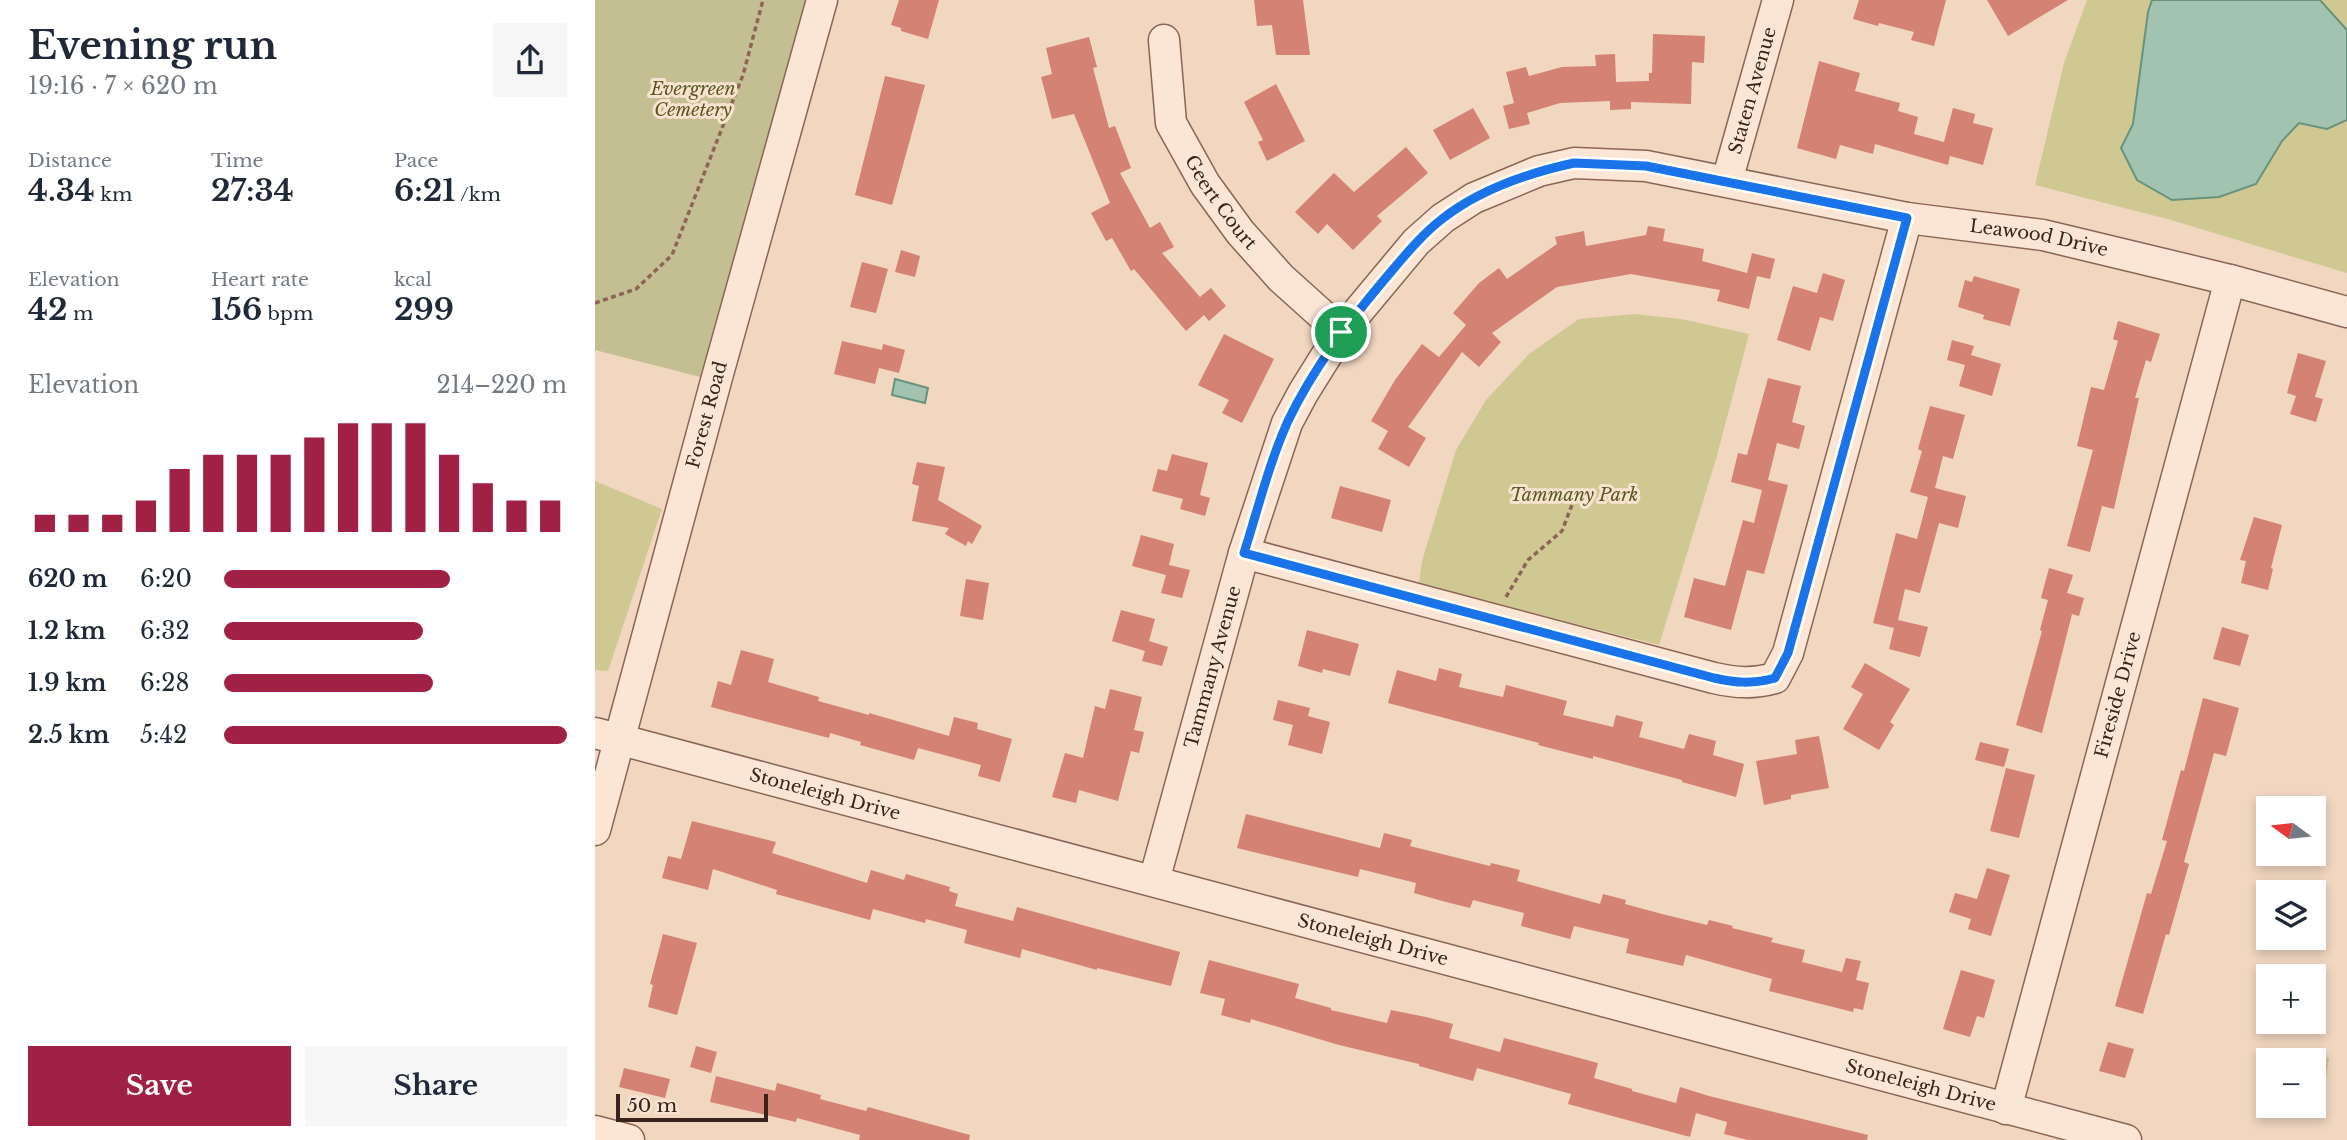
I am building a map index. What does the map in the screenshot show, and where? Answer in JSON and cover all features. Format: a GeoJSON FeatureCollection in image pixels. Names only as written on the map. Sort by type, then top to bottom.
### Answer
{"type":"FeatureCollection","features":[{"type":"Feature","properties":{"kind":"street","name":"Forest Road"},"geometry":{"type":"LineString","coordinates":[[595,830],[608,736],[716,381],[822,0]]}},
{"type":"Feature","properties":{"kind":"street","name":"Staten Avenue"},"geometry":{"type":"LineString","coordinates":[[1727,181],[1778,0]]}},
{"type":"Feature","properties":{"kind":"street","name":"Geert Court"},"geometry":{"type":"LineString","coordinates":[[1164,40],[1171,123],[1205,184],[1240,232],[1281,278],[1341,332]]}},
{"type":"Feature","properties":{"kind":"street","name":"Tammany Avenue"},"geometry":{"type":"LineString","coordinates":[[1154,881],[1244,553],[1287,423],[1341,332],[1416,242],[1443,218],[1474,198],[1539,170],[1574,163],[1606,163],[1646,166],[1727,181]]}},
{"type":"Feature","properties":{"kind":"street","name":"Leawood Drive"},"geometry":{"type":"LineString","coordinates":[[1727,181],[1907,218],[2043,235],[2230,280],[2347,312]]}},
{"type":"Feature","properties":{"kind":"street"},"geometry":{"type":"LineString","coordinates":[[1244,553],[1714,678],[1739,683],[1775,678],[1788,653],[1907,218]]}},
{"type":"Feature","properties":{"kind":"street","name":"Fireside Drive"},"geometry":{"type":"LineString","coordinates":[[2005,1109],[2230,280]]}},
{"type":"Feature","properties":{"kind":"street","name":"Stoneleigh Drive"},"geometry":{"type":"LineString","coordinates":[[608,736],[2126,1140]]}},
{"type":"Feature","properties":{"kind":"street"},"geometry":{"type":"LineString","coordinates":[[595,1131],[629,1140]]}},
{"type":"Feature","properties":{"kind":"path"},"geometry":{"type":"LineString","coordinates":[[595,303],[636,289],[672,255],[743,75],[763,0]]}},
{"type":"Feature","properties":{"kind":"path"},"geometry":{"type":"LineString","coordinates":[[1506,597],[1528,560],[1562,531],[1578,489]]}},
{"type":"Feature","properties":{"kind":"green space","name":"Evergreen Cemetery"},"geometry":{"type":"Polygon","coordinates":[[[595,0],[822,0],[716,381],[595,350],[595,0]]]}},
{"type":"Feature","properties":{"kind":"green space"},"geometry":{"type":"Polygon","coordinates":[[[2087,0],[2347,0],[2347,273],[2171,220],[2035,185],[2064,63],[2087,0]]]}},
{"type":"Feature","properties":{"kind":"green space","name":"Tammany Park"},"geometry":{"type":"Polygon","coordinates":[[[1635,314],[1681,319],[1749,334],[1716,459],[1659,645],[1419,584],[1422,561],[1456,450],[1486,400],[1529,354],[1579,319],[1635,314]]]}},
{"type":"Feature","properties":{"kind":"green space"},"geometry":{"type":"Polygon","coordinates":[[[595,481],[662,509],[608,671],[595,670],[595,481]]]}},
{"type":"Feature","properties":{"kind":"green space"},"geometry":{"type":"Polygon","coordinates":[[[2326,1058],[2329,1058],[2326,1079],[2326,1058]]]}},
{"type":"Feature","properties":{"kind":"shaded area"},"geometry":{"type":"Polygon","coordinates":[[[2152,0],[2320,0],[2347,30],[2347,120],[2327,129],[2299,123],[2282,141],[2256,184],[2219,197],[2172,200],[2137,180],[2121,148],[2133,124],[2148,12],[2152,0]]]}},
{"type":"Feature","properties":{"kind":"shaded area"},"geometry":{"type":"Polygon","coordinates":[[[895,379],[928,388],[925,403],[892,395],[895,379]]]}},
{"type":"Feature","properties":{"kind":"building"},"geometry":{"type":"Polygon","coordinates":[[[899,0],[939,0],[928,39],[891,25],[899,0]]]}},
{"type":"Feature","properties":{"kind":"building"},"geometry":{"type":"Polygon","coordinates":[[[1254,0],[1303,0],[1310,55],[1276,55],[1272,25],[1257,26],[1254,0]]]}},
{"type":"Feature","properties":{"kind":"building"},"geometry":{"type":"Polygon","coordinates":[[[1859,0],[1946,0],[1934,46],[1911,40],[1914,32],[1853,19],[1859,0]]]}},
{"type":"Feature","properties":{"kind":"building"},"geometry":{"type":"Polygon","coordinates":[[[1987,0],[2068,0],[2008,36],[1987,0]]]}},
{"type":"Feature","properties":{"kind":"building"},"geometry":{"type":"Polygon","coordinates":[[[1653,34],[1705,36],[1704,63],[1692,62],[1691,104],[1631,102],[1631,109],[1610,110],[1610,101],[1560,103],[1527,113],[1530,124],[1509,129],[1503,106],[1514,103],[1506,72],[1526,67],[1529,76],[1562,67],[1596,66],[1595,55],[1615,54],[1616,82],[1649,81],[1649,73],[1652,73],[1653,34]]]}},
{"type":"Feature","properties":{"kind":"building"},"geometry":{"type":"Polygon","coordinates":[[[1089,37],[1097,67],[1093,68],[1109,128],[1115,126],[1131,168],[1120,173],[1150,228],[1160,222],[1174,247],[1162,253],[1200,297],[1211,288],[1226,306],[1209,321],[1204,315],[1186,331],[1134,269],[1131,271],[1112,238],[1106,241],[1091,213],[1110,203],[1074,114],[1052,119],[1041,77],[1052,74],[1046,48],[1089,37]]]}},
{"type":"Feature","properties":{"kind":"building"},"geometry":{"type":"Polygon","coordinates":[[[1819,61],[1860,73],[1855,91],[1900,103],[1898,111],[1918,117],[1914,134],[1944,142],[1953,108],[1975,114],[1973,123],[1993,128],[1983,165],[1950,156],[1948,165],[1875,144],[1873,154],[1840,145],[1836,159],[1797,148],[1819,61]]]}},
{"type":"Feature","properties":{"kind":"building"},"geometry":{"type":"Polygon","coordinates":[[[885,76],[925,85],[892,205],[855,195],[885,76]]]}},
{"type":"Feature","properties":{"kind":"building"},"geometry":{"type":"Polygon","coordinates":[[[1276,84],[1305,141],[1267,161],[1258,142],[1263,140],[1244,102],[1276,84]]]}},
{"type":"Feature","properties":{"kind":"building"},"geometry":{"type":"Polygon","coordinates":[[[1473,108],[1490,138],[1450,160],[1433,130],[1473,108]]]}},
{"type":"Feature","properties":{"kind":"building"},"geometry":{"type":"Polygon","coordinates":[[[1406,147],[1428,173],[1377,216],[1382,221],[1353,250],[1327,224],[1318,234],[1295,212],[1334,173],[1354,192],[1406,147]]]}},
{"type":"Feature","properties":{"kind":"building"},"geometry":{"type":"Polygon","coordinates":[[[1648,226],[1665,229],[1663,241],[1704,249],[1702,261],[1747,273],[1752,253],[1775,259],[1770,279],[1757,276],[1749,309],[1717,301],[1720,290],[1631,274],[1557,287],[1492,333],[1501,342],[1479,367],[1462,352],[1408,427],[1426,438],[1409,467],[1378,449],[1388,431],[1371,421],[1395,380],[1422,344],[1439,357],[1466,325],[1453,313],[1479,283],[1499,268],[1507,279],[1557,244],[1555,237],[1584,231],[1586,246],[1646,235],[1648,226]]]}},
{"type":"Feature","properties":{"kind":"building"},"geometry":{"type":"Polygon","coordinates":[[[901,250],[920,256],[915,277],[895,272],[901,250]]]}},
{"type":"Feature","properties":{"kind":"building"},"geometry":{"type":"Polygon","coordinates":[[[862,262],[888,269],[876,313],[850,307],[862,262]]]}},
{"type":"Feature","properties":{"kind":"building"},"geometry":{"type":"Polygon","coordinates":[[[1823,273],[1845,280],[1833,321],[1820,317],[1810,351],[1777,340],[1793,286],[1817,293],[1823,273]]]}},
{"type":"Feature","properties":{"kind":"building"},"geometry":{"type":"Polygon","coordinates":[[[1974,276],[2020,289],[2010,326],[1983,319],[1984,315],[1958,307],[1965,280],[1972,282],[1974,276]]]}},
{"type":"Feature","properties":{"kind":"building"},"geometry":{"type":"Polygon","coordinates":[[[2118,321],[2160,334],[2151,362],[2146,360],[2135,398],[2139,398],[2114,509],[2102,506],[2090,552],[2067,546],[2093,450],[2077,446],[2091,387],[2104,390],[2118,341],[2113,339],[2118,321]]]}},
{"type":"Feature","properties":{"kind":"building"},"geometry":{"type":"Polygon","coordinates":[[[1224,334],[1274,359],[1242,423],[1222,413],[1229,400],[1198,385],[1224,334]]]}},
{"type":"Feature","properties":{"kind":"building"},"geometry":{"type":"Polygon","coordinates":[[[1952,340],[1974,346],[1971,355],[2001,364],[1992,396],[1959,386],[1965,365],[1947,360],[1952,340]]]}},
{"type":"Feature","properties":{"kind":"building"},"geometry":{"type":"Polygon","coordinates":[[[842,341],[882,350],[883,344],[905,350],[899,373],[879,368],[875,384],[834,374],[842,341]]]}},
{"type":"Feature","properties":{"kind":"building"},"geometry":{"type":"Polygon","coordinates":[[[2298,353],[2326,361],[2315,397],[2323,399],[2316,422],[2290,414],[2296,396],[2287,393],[2298,353]]]}},
{"type":"Feature","properties":{"kind":"building"},"geometry":{"type":"Polygon","coordinates":[[[1768,378],[1801,386],[1792,422],[1805,426],[1799,449],[1777,443],[1768,480],[1788,485],[1764,574],[1747,570],[1731,630],[1684,617],[1694,578],[1725,586],[1743,520],[1754,523],[1762,490],[1731,482],[1738,453],[1747,455],[1768,378]]]}},
{"type":"Feature","properties":{"kind":"building"},"geometry":{"type":"Polygon","coordinates":[[[1930,406],[1965,415],[1953,459],[1943,456],[1935,488],[1966,496],[1958,528],[1939,523],[1920,593],[1905,589],[1898,620],[1928,627],[1920,657],[1889,649],[1894,628],[1873,623],[1896,533],[1917,539],[1928,497],[1910,492],[1922,451],[1918,449],[1930,406]]]}},
{"type":"Feature","properties":{"kind":"building"},"geometry":{"type":"Polygon","coordinates":[[[1172,454],[1208,463],[1200,495],[1210,498],[1205,516],[1180,509],[1183,499],[1152,491],[1158,469],[1167,471],[1172,454]]]}},
{"type":"Feature","properties":{"kind":"building"},"geometry":{"type":"Polygon","coordinates":[[[917,462],[945,467],[938,500],[982,526],[972,544],[968,541],[966,546],[945,534],[949,528],[912,521],[919,486],[912,484],[917,462]]]}},
{"type":"Feature","properties":{"kind":"building"},"geometry":{"type":"Polygon","coordinates":[[[1340,486],[1391,500],[1382,532],[1331,518],[1340,486]]]}},
{"type":"Feature","properties":{"kind":"building"},"geometry":{"type":"Polygon","coordinates":[[[2254,517],[2282,525],[2268,590],[2241,583],[2246,561],[2240,560],[2254,517]]]}},
{"type":"Feature","properties":{"kind":"building"},"geometry":{"type":"Polygon","coordinates":[[[1141,535],[1174,544],[1169,565],[1190,570],[1182,598],[1161,593],[1166,575],[1132,566],[1141,535]]]}},
{"type":"Feature","properties":{"kind":"building"},"geometry":{"type":"Polygon","coordinates":[[[2049,568],[2073,575],[2067,593],[2084,598],[2079,616],[2072,614],[2042,733],[2016,725],[2042,631],[2040,630],[2048,600],[2041,598],[2049,568]]]}},
{"type":"Feature","properties":{"kind":"building"},"geometry":{"type":"Polygon","coordinates":[[[966,579],[989,583],[983,620],[960,616],[966,579]]]}},
{"type":"Feature","properties":{"kind":"building"},"geometry":{"type":"Polygon","coordinates":[[[1121,610],[1155,619],[1149,641],[1168,647],[1162,666],[1142,661],[1145,651],[1112,641],[1121,610]]]}},
{"type":"Feature","properties":{"kind":"building"},"geometry":{"type":"Polygon","coordinates":[[[2222,627],[2249,635],[2240,666],[2213,659],[2222,627]]]}},
{"type":"Feature","properties":{"kind":"building"},"geometry":{"type":"Polygon","coordinates":[[[1307,630],[1359,644],[1350,676],[1323,669],[1322,673],[1298,666],[1307,630]]]}},
{"type":"Feature","properties":{"kind":"building"},"geometry":{"type":"Polygon","coordinates":[[[741,650],[774,659],[768,682],[819,697],[818,701],[949,736],[954,717],[978,723],[977,729],[1012,739],[1000,782],[978,776],[981,765],[918,748],[914,760],[860,745],[861,742],[830,733],[829,738],[711,707],[718,681],[731,685],[741,650]]]}},
{"type":"Feature","properties":{"kind":"building"},"geometry":{"type":"Polygon","coordinates":[[[1865,663],[1910,689],[1890,722],[1894,725],[1879,750],[1843,729],[1863,694],[1851,687],[1865,663]]]}},
{"type":"Feature","properties":{"kind":"building"},"geometry":{"type":"Polygon","coordinates":[[[1439,668],[1462,674],[1459,687],[1503,697],[1506,685],[1567,701],[1563,715],[1613,727],[1616,715],[1643,722],[1639,737],[1684,749],[1689,734],[1716,741],[1713,755],[1744,764],[1736,797],[1682,780],[1593,756],[1593,759],[1538,745],[1539,743],[1388,703],[1397,670],[1436,681],[1439,668]]]}},
{"type":"Feature","properties":{"kind":"building"},"geometry":{"type":"Polygon","coordinates":[[[1110,689],[1142,697],[1134,730],[1144,732],[1139,753],[1131,751],[1118,801],[1079,790],[1076,803],[1052,797],[1065,753],[1083,758],[1095,706],[1105,709],[1110,689]]]}},
{"type":"Feature","properties":{"kind":"building"},"geometry":{"type":"Polygon","coordinates":[[[2203,698],[2239,708],[2226,756],[2214,753],[2184,862],[2189,864],[2143,1014],[2115,1006],[2147,893],[2151,894],[2167,841],[2162,840],[2203,698]]]}},
{"type":"Feature","properties":{"kind":"building"},"geometry":{"type":"Polygon","coordinates":[[[1278,700],[1310,708],[1308,716],[1330,722],[1322,754],[1288,745],[1293,725],[1273,720],[1278,700]]]}},
{"type":"Feature","properties":{"kind":"building"},"geometry":{"type":"Polygon","coordinates":[[[1819,736],[1829,788],[1791,795],[1791,799],[1764,805],[1756,761],[1797,754],[1795,740],[1819,736]]]}},
{"type":"Feature","properties":{"kind":"building"},"geometry":{"type":"Polygon","coordinates":[[[1980,742],[2009,749],[2004,767],[1975,760],[1980,742]]]}},
{"type":"Feature","properties":{"kind":"building"},"geometry":{"type":"Polygon","coordinates":[[[2006,768],[2035,775],[2019,838],[1990,831],[2006,768]]]}},
{"type":"Feature","properties":{"kind":"building"},"geometry":{"type":"Polygon","coordinates":[[[1246,814],[1380,848],[1384,833],[1412,840],[1410,846],[1490,866],[1491,863],[1520,870],[1517,881],[1600,904],[1603,894],[1626,900],[1625,904],[1662,914],[1707,925],[1709,920],[1773,938],[1771,942],[1805,950],[1802,962],[1842,972],[1846,958],[1861,961],[1856,980],[1869,983],[1863,1010],[1854,1008],[1853,1012],[1769,991],[1772,979],[1686,955],[1683,966],[1626,953],[1629,939],[1574,926],[1570,939],[1521,926],[1524,913],[1473,900],[1470,908],[1446,902],[1414,893],[1416,883],[1360,869],[1358,877],[1237,848],[1246,814]]]}},
{"type":"Feature","properties":{"kind":"building"},"geometry":{"type":"Polygon","coordinates":[[[692,821],[776,842],[772,853],[867,883],[871,870],[904,880],[906,874],[950,887],[949,891],[958,894],[955,906],[1013,921],[1017,907],[1180,952],[1171,986],[1097,970],[1022,949],[1020,958],[964,943],[967,930],[926,919],[925,923],[873,909],[870,920],[776,894],[777,890],[713,869],[708,890],[662,878],[668,856],[681,859],[692,821]]]}},
{"type":"Feature","properties":{"kind":"building"},"geometry":{"type":"Polygon","coordinates":[[[1987,868],[2010,875],[1991,936],[1968,929],[1971,919],[1949,912],[1955,893],[1977,899],[1987,868]]]}},
{"type":"Feature","properties":{"kind":"building"},"geometry":{"type":"Polygon","coordinates":[[[663,934],[697,943],[677,1015],[648,1007],[653,985],[650,984],[663,934]]]}},
{"type":"Feature","properties":{"kind":"building"},"geometry":{"type":"Polygon","coordinates":[[[1209,960],[1299,984],[1295,998],[1331,1010],[1387,1023],[1391,1010],[1426,1017],[1453,1024],[1449,1038],[1500,1052],[1504,1038],[1598,1063],[1594,1078],[1632,1091],[1676,1103],[1680,1087],[1868,1135],[1867,1140],[1748,1140],[1724,1134],[1727,1122],[1696,1113],[1690,1137],[1568,1104],[1571,1094],[1477,1068],[1473,1081],[1251,1019],[1250,1023],[1221,1015],[1225,999],[1200,993],[1209,960]]]}},
{"type":"Feature","properties":{"kind":"building"},"geometry":{"type":"Polygon","coordinates":[[[1961,970],[1995,980],[1984,1018],[1977,1016],[1970,1037],[1943,1029],[1961,970]]]}},
{"type":"Feature","properties":{"kind":"building"},"geometry":{"type":"Polygon","coordinates":[[[2108,1042],[2134,1049],[2125,1078],[2099,1071],[2108,1042]]]}},
{"type":"Feature","properties":{"kind":"building"},"geometry":{"type":"Polygon","coordinates":[[[696,1046],[717,1052],[711,1073],[690,1067],[696,1046]]]}},
{"type":"Feature","properties":{"kind":"building"},"geometry":{"type":"Polygon","coordinates":[[[624,1068],[670,1079],[665,1098],[619,1087],[624,1068]]]}},
{"type":"Feature","properties":{"kind":"building"},"geometry":{"type":"Polygon","coordinates":[[[716,1076],[775,1091],[777,1083],[821,1095],[820,1099],[866,1111],[868,1107],[970,1135],[969,1140],[859,1140],[860,1135],[797,1118],[796,1122],[710,1102],[716,1076]]]}},
{"type":"Feature","properties":{"kind":"route"},"geometry":{"type":"LineString","coordinates":[[1574,163],[1646,166],[1907,218],[1788,653],[1775,678],[1759,682],[1739,683],[1714,678],[1244,553],[1287,423],[1341,332],[1416,242],[1443,218],[1474,198],[1539,170],[1574,163]]}}]}
